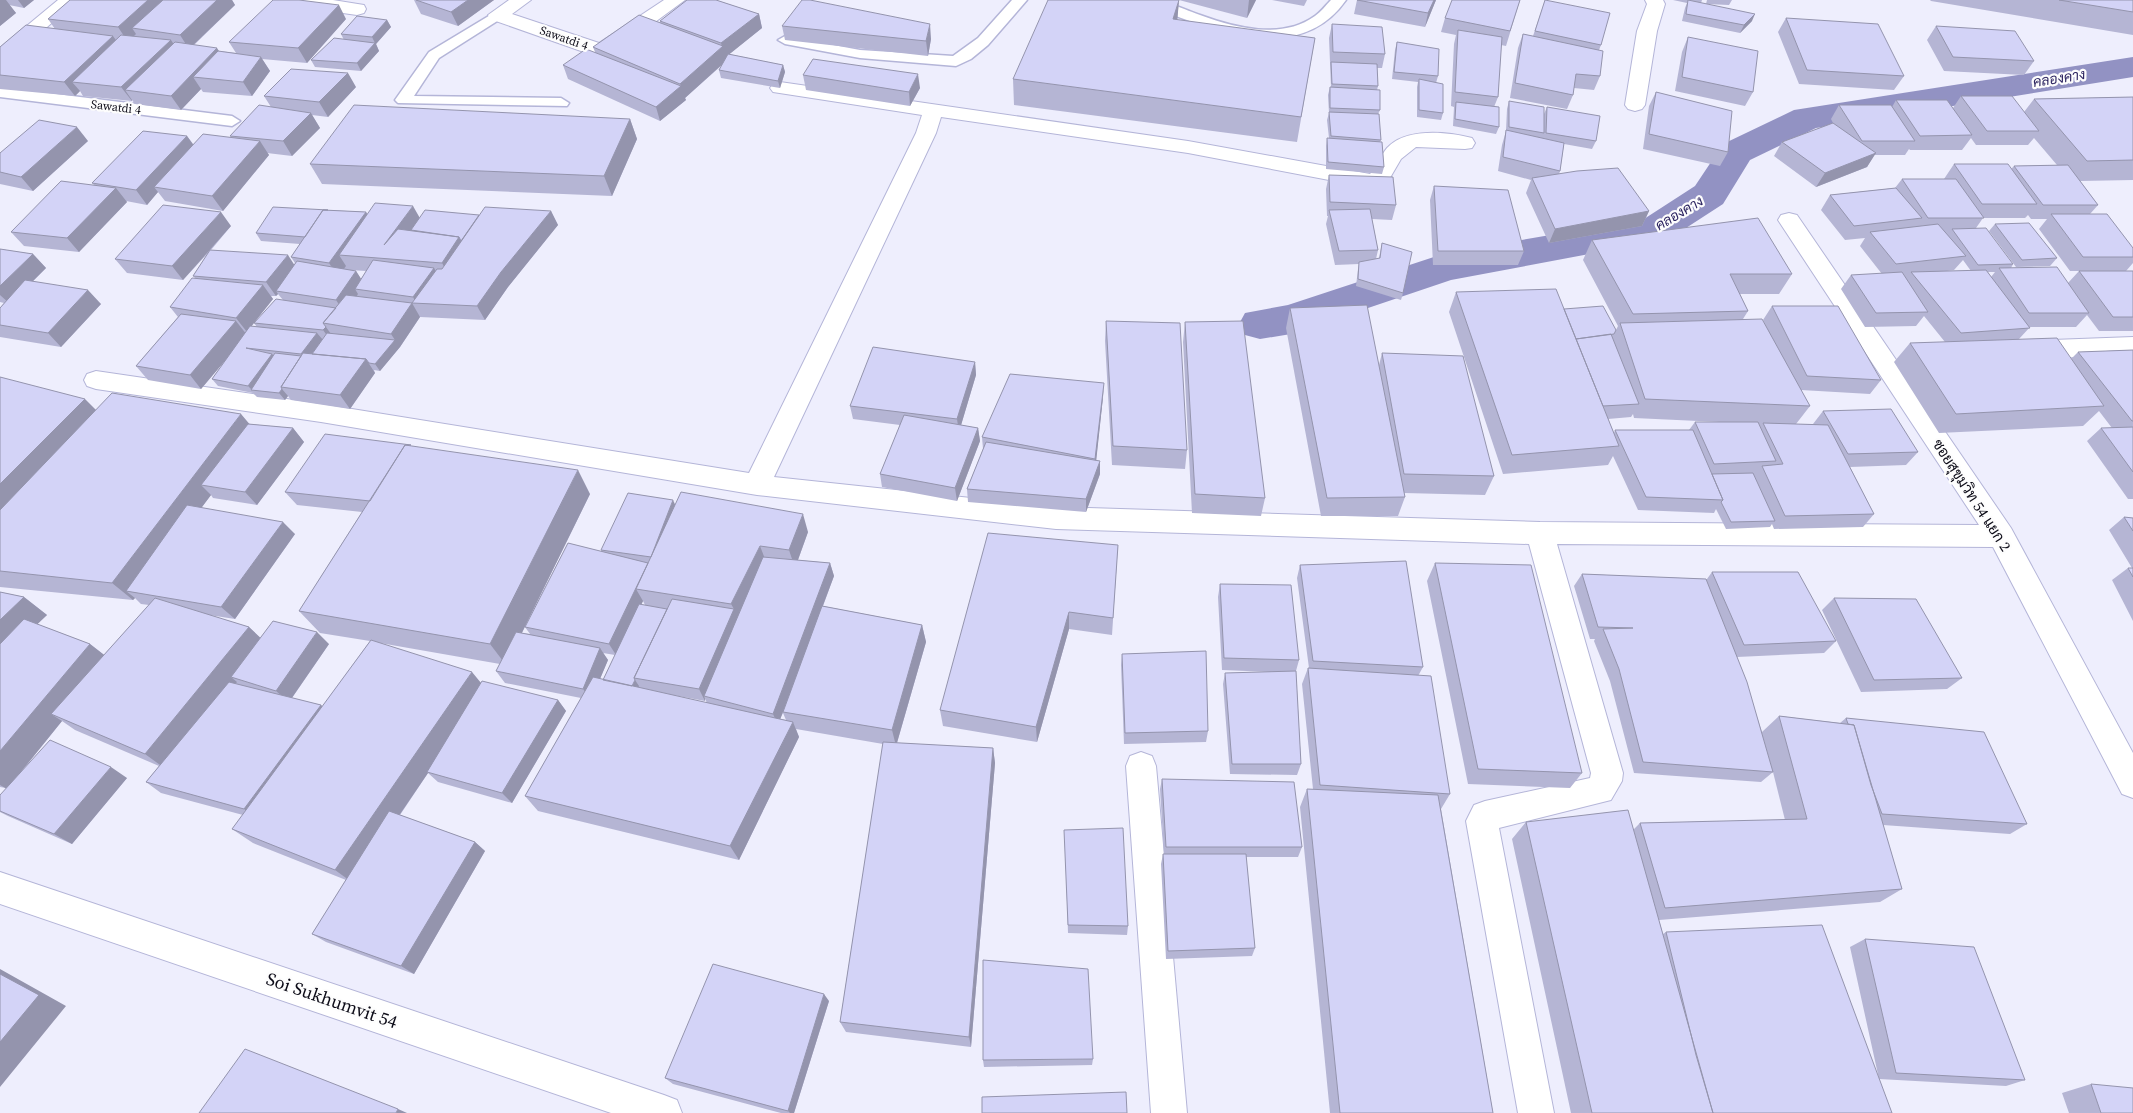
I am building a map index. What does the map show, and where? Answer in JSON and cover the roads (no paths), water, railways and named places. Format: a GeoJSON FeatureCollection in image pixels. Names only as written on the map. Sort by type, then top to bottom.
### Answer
{"type":"FeatureCollection","features":[{"type":"Feature","properties":{"kind":"street"},"geometry":{"type":"LineString","coordinates":[[0,58],[70,0]]}},
{"type":"Feature","properties":{"kind":"street"},"geometry":{"type":"LineString","coordinates":[[293,0],[357,8]]}},
{"type":"Feature","properties":{"kind":"street"},"geometry":{"type":"LineString","coordinates":[[497,16],[522,0]]}},
{"type":"Feature","properties":{"kind":"street","name":"Sawatdi 4"},"geometry":{"type":"LineString","coordinates":[[497,16],[599,49],[610,46],[676,0]]}},
{"type":"Feature","properties":{"kind":"street"},"geometry":{"type":"LineString","coordinates":[[1635,105],[1647,32],[1656,4],[1654,0]]}},
{"type":"Feature","properties":{"kind":"street"},"geometry":{"type":"LineString","coordinates":[[780,88],[1188,147],[1372,181],[1379,178],[1385,165],[1402,145],[1429,140],[1465,144]]}},
{"type":"Feature","properties":{"kind":"street"},"geometry":{"type":"LineString","coordinates":[[757,485],[926,133],[933,111]]}},
{"type":"Feature","properties":{"kind":"street","name":"ซอยสุขุมวิท 54 แยก 2"},"geometry":{"type":"LineString","coordinates":[[1789,220],[2002,536],[2133,784]]}},
{"type":"Feature","properties":{"kind":"street"},"geometry":{"type":"LineString","coordinates":[[2006,350],[2133,346]]}},
{"type":"Feature","properties":{"kind":"street"},"geometry":{"type":"LineString","coordinates":[[1878,354],[1908,353]]}},
{"type":"Feature","properties":{"kind":"street"},"geometry":{"type":"LineString","coordinates":[[96,380],[321,412],[757,485],[1056,518],[1540,534],[2002,536]]}},
{"type":"Feature","properties":{"kind":"street"},"geometry":{"type":"LineString","coordinates":[[1536,1113],[1482,821],[1485,816],[1600,790],[1606,781],[1607,773],[1540,534]]}},
{"type":"Feature","properties":{"kind":"street"},"geometry":{"type":"LineString","coordinates":[[1141,766],[1169,1113]]}},
{"type":"Feature","properties":{"kind":"street","name":"Soi Sukhumvit 54"},"geometry":{"type":"LineString","coordinates":[[2,891],[664,1113]]}},
{"type":"Feature","properties":{"kind":"lane"},"geometry":{"type":"LineString","coordinates":[[785,40],[860,54],[956,61],[967,56],[980,45],[1020,0]]}},
{"type":"Feature","properties":{"kind":"lane"},"geometry":{"type":"LineString","coordinates":[[1149,0],[1211,24],[1246,32],[1276,33],[1295,32],[1309,28],[1330,13],[1339,0]]}},
{"type":"Feature","properties":{"kind":"lane"},"geometry":{"type":"LineString","coordinates":[[497,16],[434,55],[403,100],[562,103]]}},
{"type":"Feature","properties":{"kind":"lane","name":"Sawatdi 4"},"geometry":{"type":"LineString","coordinates":[[0,92],[232,121]]}},
{"type":"Feature","properties":{"kind":"waterway","name":"คลองคาง"},"geometry":{"type":"LineString","coordinates":[[1260,324],[1291,319],[1446,267],[1655,230],[1709,195],[1736,152],[1807,118],[2133,67]]}}]}
